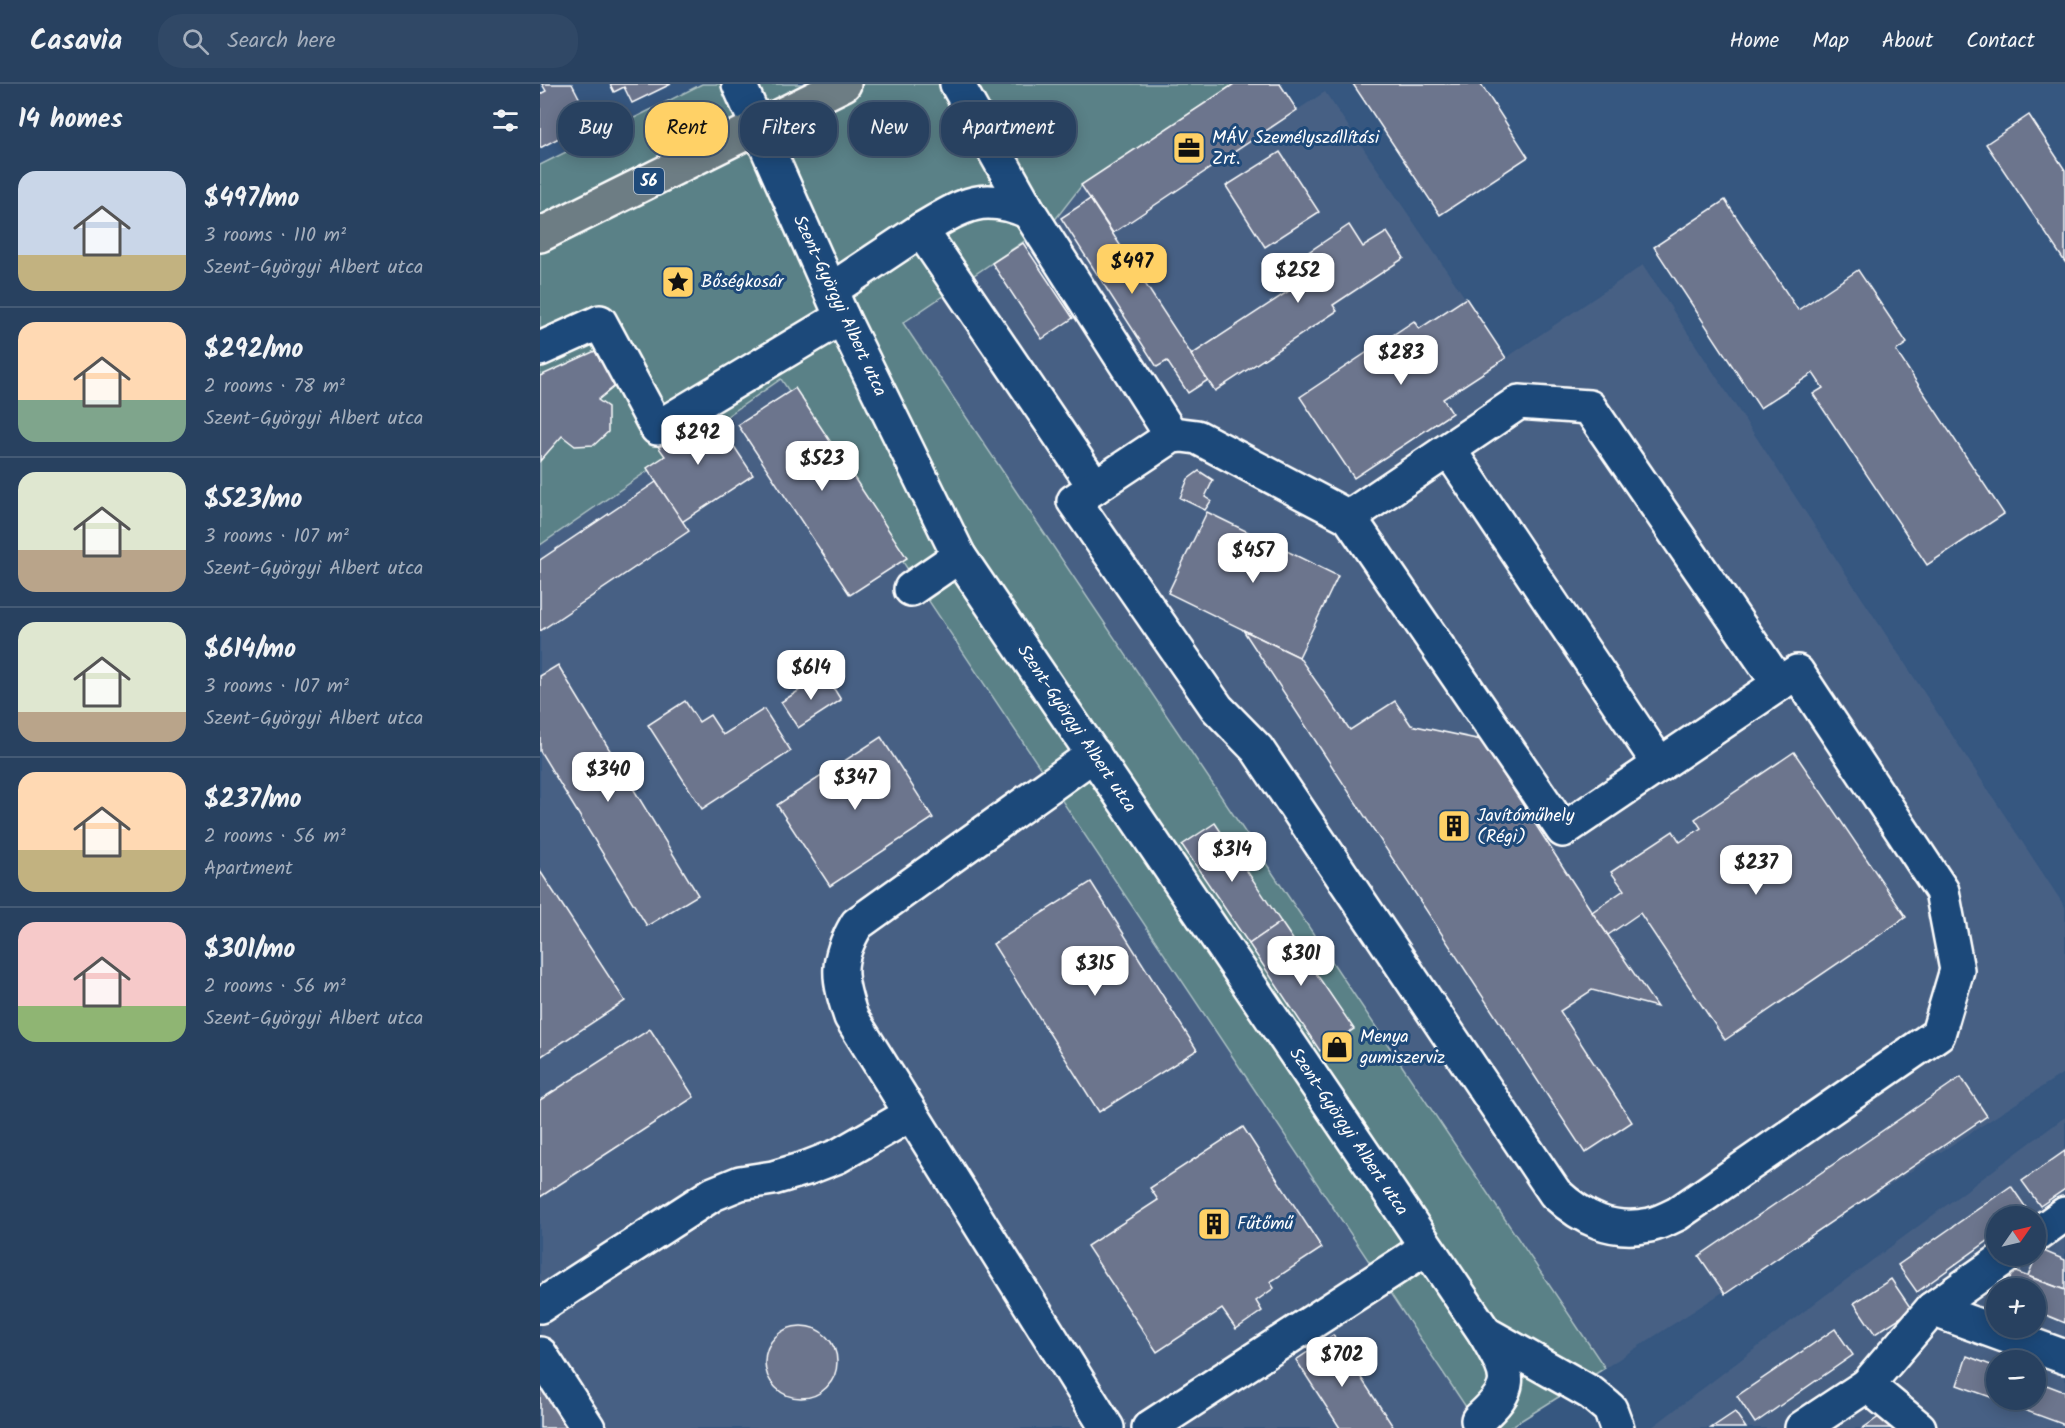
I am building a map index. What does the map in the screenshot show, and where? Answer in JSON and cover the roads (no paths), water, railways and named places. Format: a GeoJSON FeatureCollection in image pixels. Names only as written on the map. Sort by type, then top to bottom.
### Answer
{"type":"FeatureCollection","features":[{"type":"Feature","properties":{"kind":"main road","name":"56"},"geometry":{"type":"LineString","coordinates":[[808,102],[844,84]]}},
{"type":"Feature","properties":{"kind":"main road","name":"56"},"geometry":{"type":"LineString","coordinates":[[540,235],[740,136]]}},
{"type":"Feature","properties":{"kind":"street","name":"Szent-Györgyi Albert utca"},"geometry":{"type":"LineString","coordinates":[[739,84],[747,102]]}},
{"type":"Feature","properties":{"kind":"street"},"geometry":{"type":"LineString","coordinates":[[957,84],[1029,212],[1172,436]]}},
{"type":"Feature","properties":{"kind":"street","name":"Szent-Györgyi Albert utca"},"geometry":{"type":"LineString","coordinates":[[771,156],[836,304],[959,556],[1485,1334],[1502,1364],[1506,1375],[1504,1386],[1496,1404],[1478,1420]]}},
{"type":"Feature","properties":{"kind":"street"},"geometry":{"type":"LineString","coordinates":[[540,349],[600,322],[657,428],[836,304],[921,230],[954,210],[985,202],[1000,202],[1029,212]]}},
{"type":"Feature","properties":{"kind":"street"},"geometry":{"type":"LineString","coordinates":[[921,230],[1095,488]]}},
{"type":"Feature","properties":{"kind":"street"},"geometry":{"type":"LineString","coordinates":[[1349,517],[1519,402],[1589,407],[1779,684]]}},
{"type":"Feature","properties":{"kind":"street"},"geometry":{"type":"LineString","coordinates":[[1172,436],[1197,437],[1349,517],[1563,830],[1797,672],[1942,891],[1957,970],[1938,1034],[1677,1214],[1653,1225],[1630,1228],[1588,1218],[1572,1209],[1555,1193],[1257,749],[1216,708],[1074,501],[1172,436]]}},
{"type":"Feature","properties":{"kind":"street"},"geometry":{"type":"LineString","coordinates":[[1449,450],[1660,765]]}},
{"type":"Feature","properties":{"kind":"street"},"geometry":{"type":"LineString","coordinates":[[911,588],[959,556]]}},
{"type":"Feature","properties":{"kind":"street"},"geometry":{"type":"LineString","coordinates":[[1094,754],[857,924],[840,961],[842,989],[851,1017],[1107,1428]]}},
{"type":"Feature","properties":{"kind":"street"},"geometry":{"type":"LineString","coordinates":[[540,1306],[713,1194],[740,1183],[773,1178],[838,1156],[911,1114]]}},
{"type":"Feature","properties":{"kind":"street"},"geometry":{"type":"LineString","coordinates":[[2046,1228],[2065,1214]]}},
{"type":"Feature","properties":{"kind":"street"},"geometry":{"type":"LineString","coordinates":[[1149,1428],[1426,1248]]}},
{"type":"Feature","properties":{"kind":"street"},"geometry":{"type":"LineString","coordinates":[[1802,1428],[1867,1385],[1932,1309],[1993,1266]]}},
{"type":"Feature","properties":{"kind":"street"},"geometry":{"type":"LineString","coordinates":[[1932,1309],[2065,1357]]}},
{"type":"Feature","properties":{"kind":"street"},"geometry":{"type":"LineString","coordinates":[[1485,1334],[1591,1393],[1610,1409],[1617,1428]]}},
{"type":"Feature","properties":{"kind":"street"},"geometry":{"type":"LineString","coordinates":[[540,1354],[588,1428]]}},
{"type":"Feature","properties":{"kind":"street"},"geometry":{"type":"LineString","coordinates":[[1867,1385],[1919,1428]]}},
{"type":"Feature","properties":{"kind":"place","name":"MÁV Személyszállítási Zrt."},"geometry":{"type":"Point","coordinates":[1189,148]}},
{"type":"Feature","properties":{"kind":"place","name":"Bőségkosár"},"geometry":{"type":"Point","coordinates":[678,282]}},
{"type":"Feature","properties":{"kind":"place","name":"Javítóműhely (Régi)"},"geometry":{"type":"Point","coordinates":[1454,826]}},
{"type":"Feature","properties":{"kind":"place","name":"Menya gumiszerviz"},"geometry":{"type":"Point","coordinates":[1337,1047]}},
{"type":"Feature","properties":{"kind":"place","name":"Fűtőmű"},"geometry":{"type":"Point","coordinates":[1214,1224]}}]}
